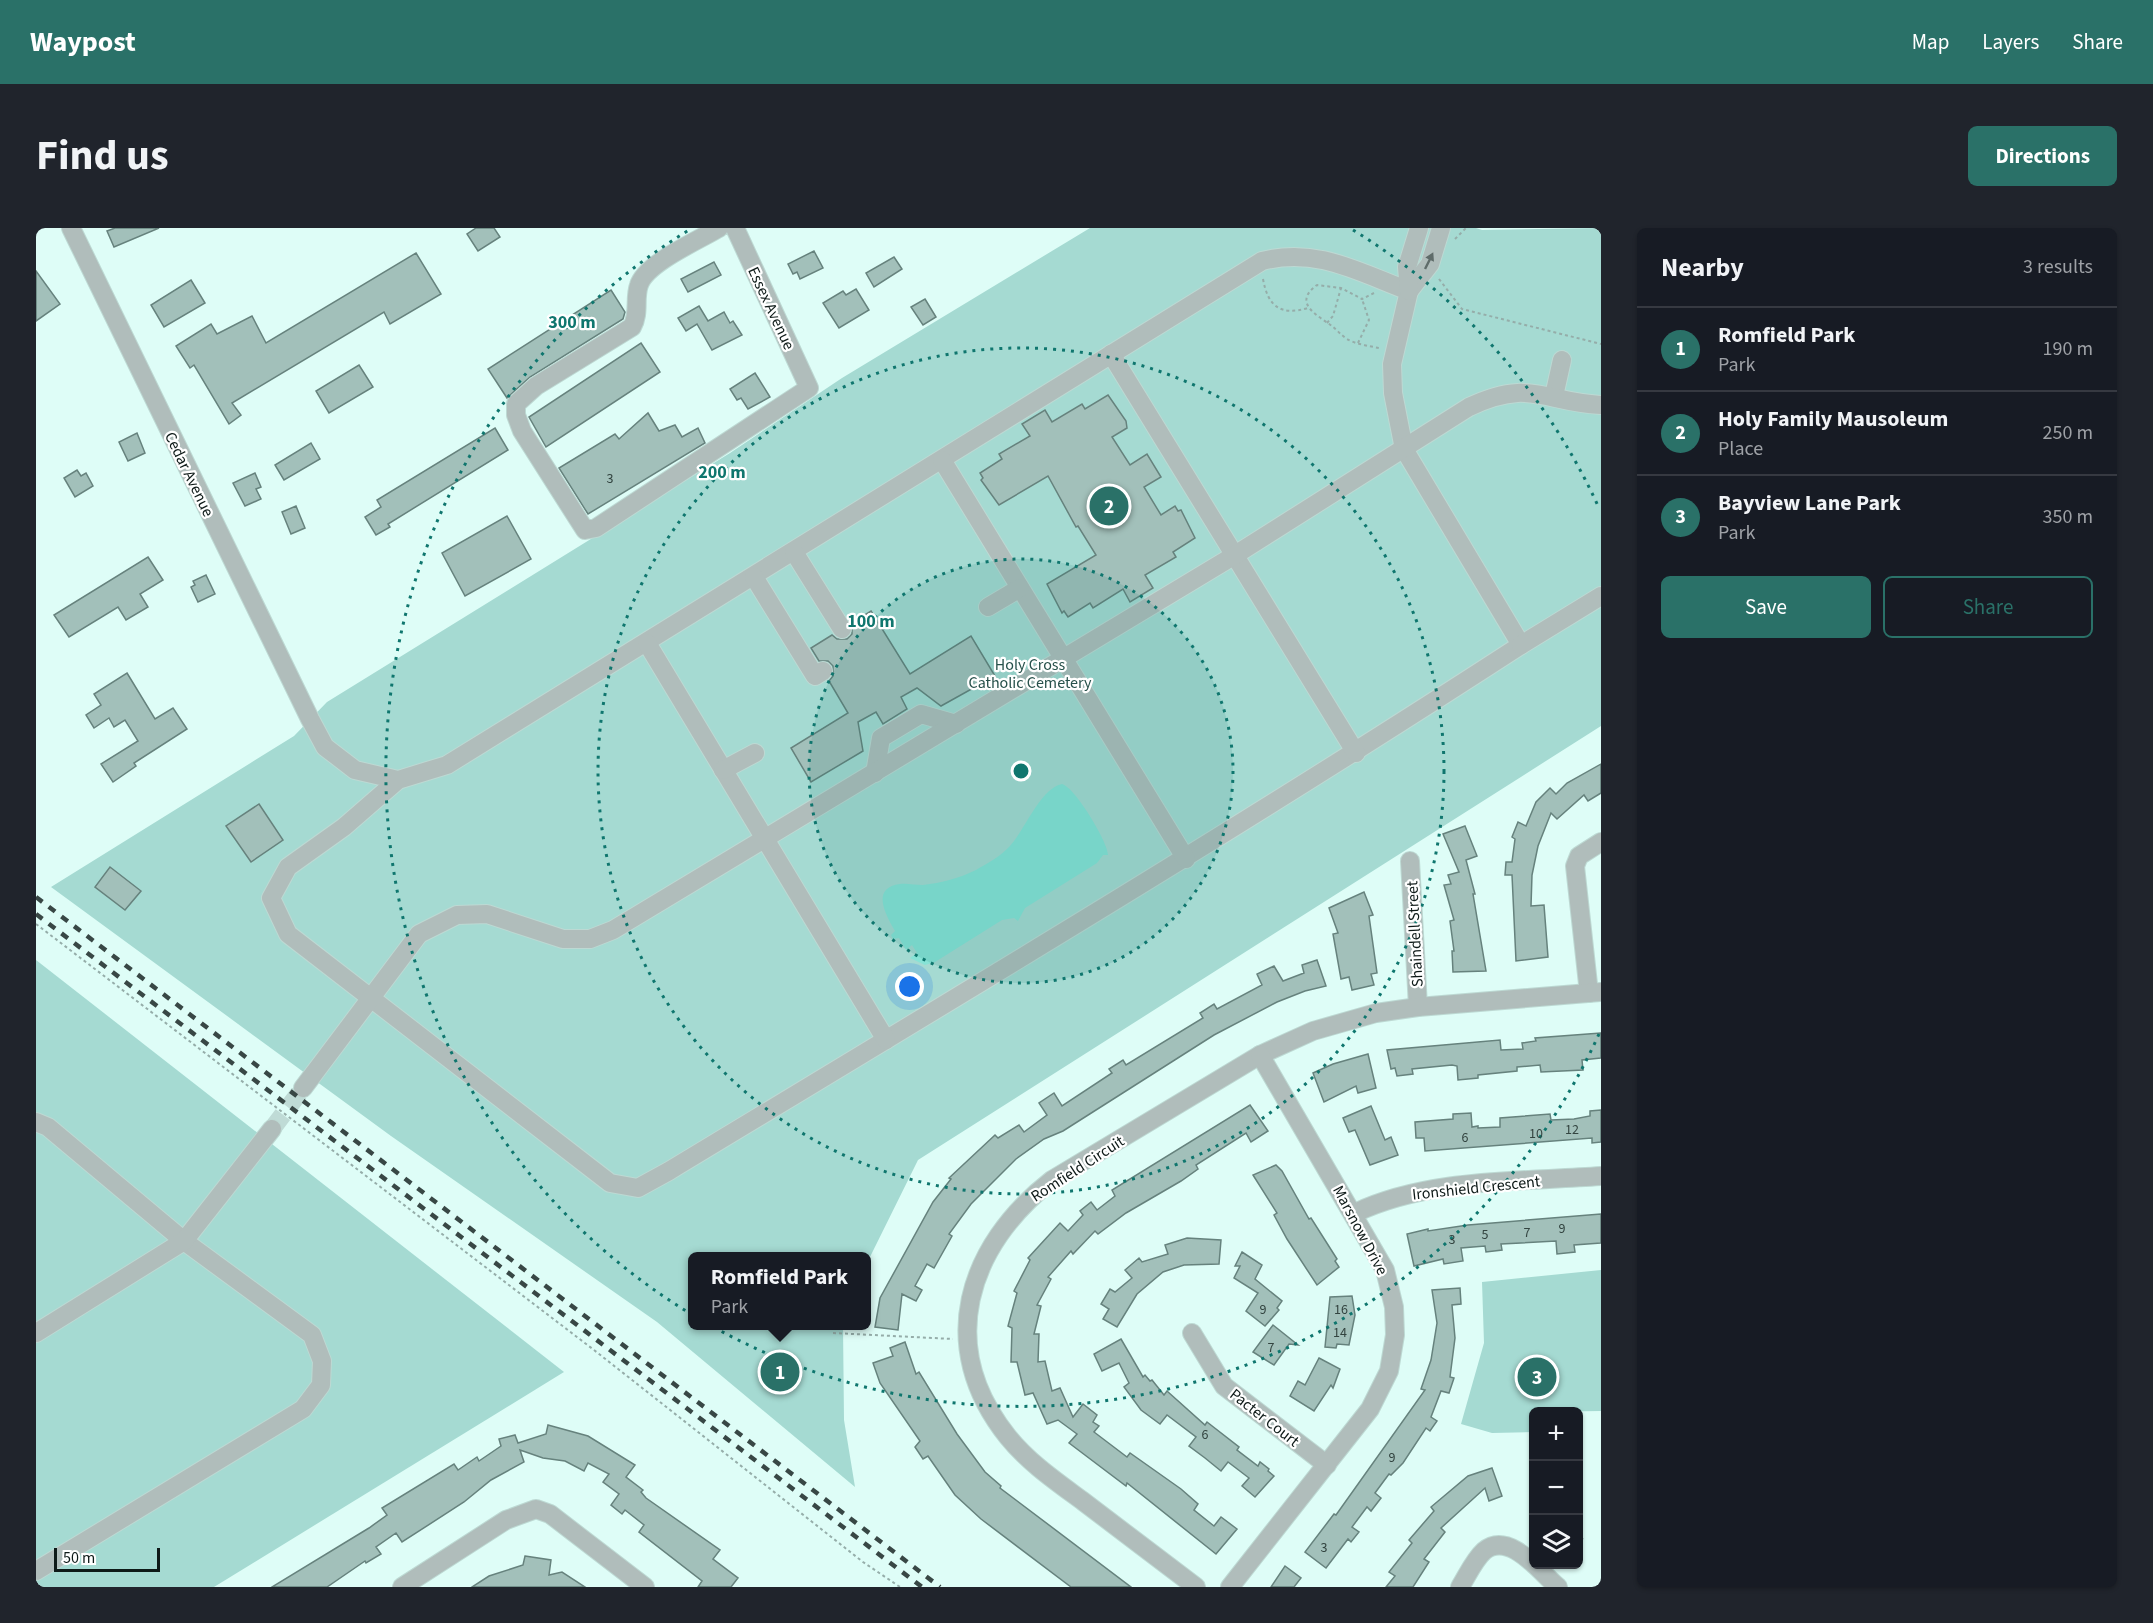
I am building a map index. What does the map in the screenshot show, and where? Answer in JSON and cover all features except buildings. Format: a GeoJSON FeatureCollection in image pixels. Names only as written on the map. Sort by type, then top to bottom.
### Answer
{"type":"FeatureCollection","features":[{"type":"Feature","properties":{"kind":"street","name":"Cedar Avenue"},"geometry":{"type":"LineString","coordinates":[[71,228],[325,747],[355,770],[398,780]]}},
{"type":"Feature","properties":{"kind":"street","name":"Essex Avenue"},"geometry":{"type":"LineString","coordinates":[[719,228],[650,271],[639,283],[637,320],[632,327],[519,399],[516,404],[516,415],[522,431],[585,530],[596,528],[810,388],[735,228]]}},
{"type":"Feature","properties":{"kind":"street"},"geometry":{"type":"LineString","coordinates":[[1419,228],[1407,267],[1409,291],[1394,352],[1393,393],[1404,448],[1521,645]]}},
{"type":"Feature","properties":{"kind":"street"},"geometry":{"type":"LineString","coordinates":[[1409,291],[1430,264],[1441,228]]}},
{"type":"Feature","properties":{"kind":"street"},"geometry":{"type":"LineString","coordinates":[[1409,291],[1319,257],[1286,255],[1262,261],[447,765],[398,780],[344,827],[288,867],[271,898],[288,934],[610,1183],[638,1188],[1186,859],[1601,596]]}},
{"type":"Feature","properties":{"kind":"street"},"geometry":{"type":"LineString","coordinates":[[1111,354],[1356,753]]}},
{"type":"Feature","properties":{"kind":"street"},"geometry":{"type":"LineString","coordinates":[[1554,396],[1562,360]]}},
{"type":"Feature","properties":{"kind":"street"},"geometry":{"type":"LineString","coordinates":[[303,1088],[419,934],[457,915],[487,914],[563,939],[590,939],[613,930],[1063,660],[1468,407],[1490,397],[1514,392],[1538,392],[1601,405]]}},
{"type":"Feature","properties":{"kind":"street"},"geometry":{"type":"LineString","coordinates":[[942,460],[1186,859]]}},
{"type":"Feature","properties":{"kind":"street"},"geometry":{"type":"LineString","coordinates":[[794,552],[842,629]]}},
{"type":"Feature","properties":{"kind":"street"},"geometry":{"type":"LineString","coordinates":[[754,577],[815,676],[823,671]]}},
{"type":"Feature","properties":{"kind":"street"},"geometry":{"type":"LineString","coordinates":[[988,607],[1020,588]]}},
{"type":"Feature","properties":{"kind":"street"},"geometry":{"type":"LineString","coordinates":[[647,643],[886,1040]]}},
{"type":"Feature","properties":{"kind":"street"},"geometry":{"type":"LineString","coordinates":[[875,773],[881,738],[921,714],[956,724]]}},
{"type":"Feature","properties":{"kind":"street"},"geometry":{"type":"LineString","coordinates":[[723,770],[755,753]]}},
{"type":"Feature","properties":{"kind":"street"},"geometry":{"type":"LineString","coordinates":[[1595,992],[1575,866],[1579,856],[1590,846],[1601,842]]}},
{"type":"Feature","properties":{"kind":"street","name":"Shaindell Street"},"geometry":{"type":"LineString","coordinates":[[1410,861],[1418,1007]]}},
{"type":"Feature","properties":{"kind":"street","name":"Romfield Circuit"},"geometry":{"type":"LineString","coordinates":[[1196,1587],[1041,1470],[1008,1437],[980,1389],[967,1340],[968,1314],[978,1272],[999,1232],[1030,1197],[1052,1180],[1260,1054],[1339,1022],[1418,1007],[1595,992]]}},
{"type":"Feature","properties":{"kind":"street","name":"Marsnow Drive"},"geometry":{"type":"LineString","coordinates":[[1230,1587],[1370,1409],[1389,1371],[1395,1335],[1394,1307],[1385,1270],[1260,1054]]}},
{"type":"Feature","properties":{"kind":"street"},"geometry":{"type":"LineString","coordinates":[[36,1122],[48,1128],[184,1240],[312,1335],[322,1361],[321,1385],[303,1409],[36,1571]]}},
{"type":"Feature","properties":{"kind":"street"},"geometry":{"type":"LineString","coordinates":[[36,1333],[184,1240],[272,1129]]}},
{"type":"Feature","properties":{"kind":"street","name":"Ironshield Crescent"},"geometry":{"type":"LineString","coordinates":[[1354,1213],[1383,1200],[1415,1191],[1601,1176]]}},
{"type":"Feature","properties":{"kind":"street","name":"Pacter Court"},"geometry":{"type":"LineString","coordinates":[[1192,1333],[1224,1386],[1327,1465]]}},
{"type":"Feature","properties":{"kind":"street"},"geometry":{"type":"LineString","coordinates":[[402,1587],[506,1520],[536,1509],[550,1514],[645,1587]]}},
{"type":"Feature","properties":{"kind":"street"},"geometry":{"type":"LineString","coordinates":[[1460,1587],[1485,1551],[1503,1545],[1516,1550],[1557,1587]]}},
{"type":"Feature","properties":{"kind":"path"},"geometry":{"type":"LineString","coordinates":[[1262,261],[1266,294],[1277,308],[1293,313],[1308,308]]}},
{"type":"Feature","properties":{"kind":"path"},"geometry":{"type":"LineString","coordinates":[[1435,281],[1441,278],[1462,309],[1601,344]]}},
{"type":"Feature","properties":{"kind":"path"},"geometry":{"type":"LineString","coordinates":[[1362,299],[1388,283]]}},
{"type":"Feature","properties":{"kind":"path"},"geometry":{"type":"LineString","coordinates":[[1358,343],[1369,320],[1362,299],[1341,288],[1317,285],[1311,290],[1306,300],[1308,308],[1347,339],[1358,343],[1394,352]]}},
{"type":"Feature","properties":{"kind":"path"},"geometry":{"type":"LineString","coordinates":[[1327,323],[1339,300],[1341,288]]}},
{"type":"Feature","properties":{"kind":"path"},"geometry":{"type":"LineString","coordinates":[[36,924],[594,1350],[863,1562],[900,1587]]}},
{"type":"Feature","properties":{"kind":"path"},"geometry":{"type":"LineString","coordinates":[[833,1334],[967,1340]]}},
{"type":"Feature","properties":{"kind":"green space","name":"Holy Cross Catholic Cemetery"},"geometry":{"type":"Polygon","coordinates":[[[1090,228],[1476,228],[1482,230],[1601,228],[1601,726],[918,1160],[871,1255],[871,1252],[688,1252],[688,1330],[843,1330],[844,1420],[855,1487],[657,1322],[391,1136],[51,887],[294,736],[327,702],[730,453],[842,378],[1090,228]]]}},
{"type":"Feature","properties":{"kind":"green space"},"geometry":{"type":"Polygon","coordinates":[[[36,960],[564,1372],[214,1587],[36,1587],[36,960]]]}},
{"type":"Feature","properties":{"kind":"green space"},"geometry":{"type":"Polygon","coordinates":[[[1601,1270],[1601,1411],[1583,1411],[1583,1407],[1529,1407],[1529,1432],[1492,1433],[1461,1424],[1484,1343],[1482,1282],[1601,1270]]]}},
{"type":"Feature","properties":{"kind":"shaded area"},"geometry":{"type":"Polygon","coordinates":[[[1062,784],[1075,795],[1090,816],[1108,855],[1103,855],[1097,863],[1025,908],[1018,921],[1014,918],[1002,920],[935,962],[925,965],[910,958],[917,953],[912,945],[906,950],[899,938],[893,939],[891,935],[895,931],[883,903],[885,891],[900,884],[923,885],[950,880],[970,873],[990,862],[1010,846],[1047,793],[1062,784]]]}},
{"type":"Feature","properties":{"kind":"tunnel"},"geometry":{"type":"LineString","coordinates":[[272,1129],[303,1088]]}},
{"type":"Feature","properties":{"kind":"railway"},"geometry":{"type":"LineString","coordinates":[[36,897],[940,1587]]}},
{"type":"Feature","properties":{"kind":"railway"},"geometry":{"type":"LineString","coordinates":[[36,914],[922,1587]]}},
{"type":"Feature","properties":{"kind":"place","name":"Holy Family Mausoleum"},"geometry":{"type":"Point","coordinates":[1109,506]}},
{"type":"Feature","properties":{"kind":"place","name":"Romfield Park"},"geometry":{"type":"Point","coordinates":[780,1372]}},
{"type":"Feature","properties":{"kind":"place","name":"Bayview Lane Park"},"geometry":{"type":"Point","coordinates":[1537,1377]}}]}
